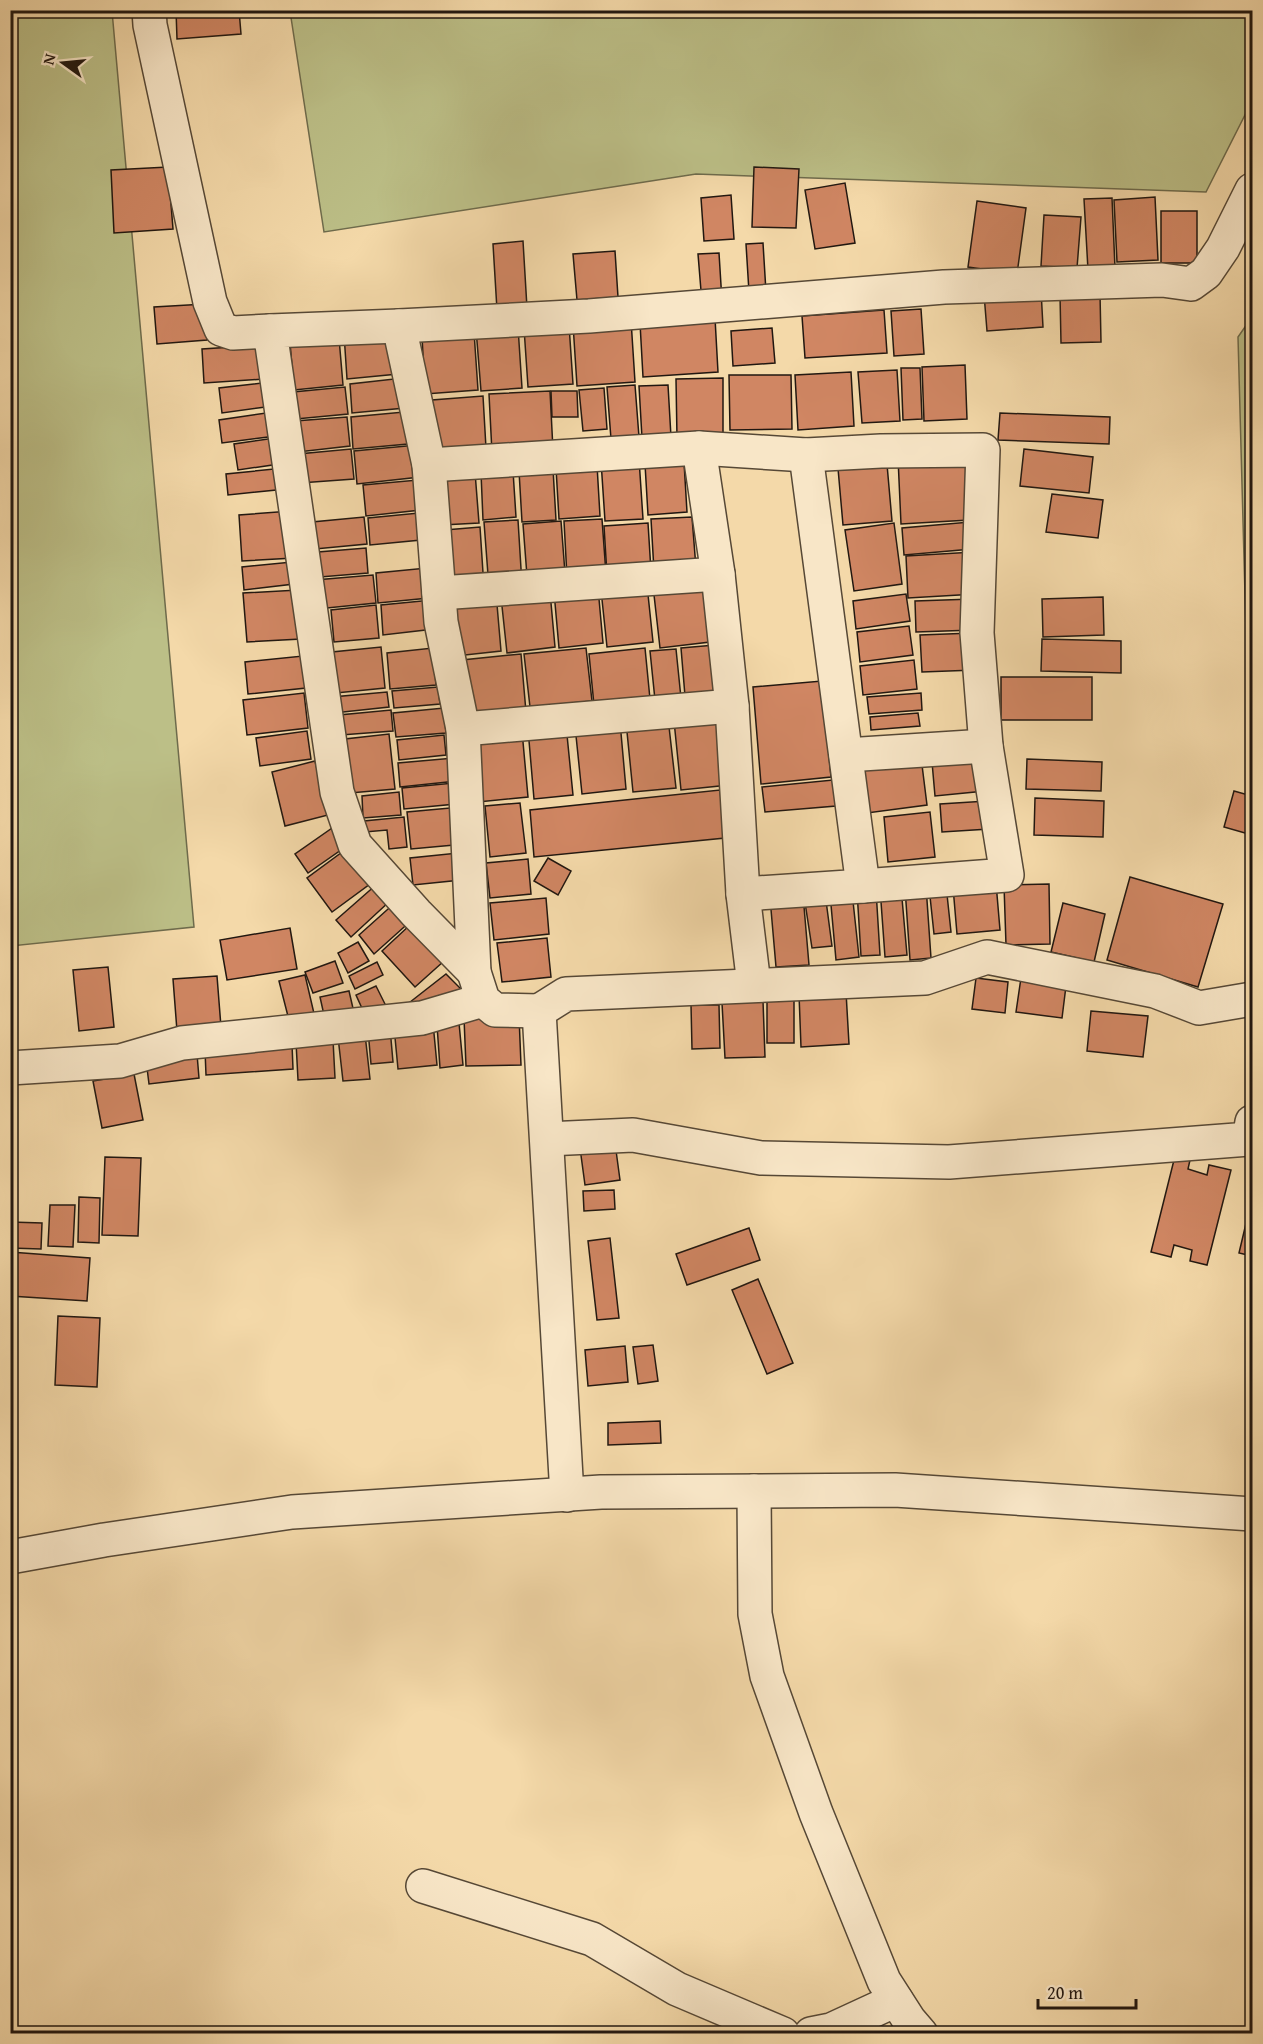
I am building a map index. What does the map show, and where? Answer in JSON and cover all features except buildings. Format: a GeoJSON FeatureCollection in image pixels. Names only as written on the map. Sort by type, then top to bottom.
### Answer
{"type":"FeatureCollection","features":[{"type":"Feature","properties":{"kind":"street"},"geometry":{"type":"LineString","coordinates":[[149,10],[150,26],[210,302],[221,329],[233,333],[589,316],[944,287],[1162,279],[1191,284],[1206,273],[1223,248],[1252,190]]}},
{"type":"Feature","properties":{"kind":"street"},"geometry":{"type":"LineString","coordinates":[[399,326],[429,465],[441,622],[463,729],[478,986]]}},
{"type":"Feature","properties":{"kind":"street"},"geometry":{"type":"LineString","coordinates":[[270,331],[337,792],[355,845],[478,986],[495,1011],[539,1011],[566,994],[925,978],[987,957],[1155,990],[1199,1008],[1252,999]]}},
{"type":"Feature","properties":{"kind":"street"},"geometry":{"type":"LineString","coordinates":[[429,465],[699,448],[806,455],[881,451],[984,450],[977,633],[986,746],[1007,875],[743,894]]}},
{"type":"Feature","properties":{"kind":"street"},"geometry":{"type":"LineString","coordinates":[[699,448],[718,574],[732,706],[743,894],[754,985]]}},
{"type":"Feature","properties":{"kind":"street"},"geometry":{"type":"LineString","coordinates":[[806,455],[863,886]]}},
{"type":"Feature","properties":{"kind":"street"},"geometry":{"type":"LineString","coordinates":[[439,593],[718,574]]}},
{"type":"Feature","properties":{"kind":"street"},"geometry":{"type":"LineString","coordinates":[[463,729],[732,706]]}},
{"type":"Feature","properties":{"kind":"street"},"geometry":{"type":"LineString","coordinates":[[846,755],[986,746]]}},
{"type":"Feature","properties":{"kind":"street"},"geometry":{"type":"LineString","coordinates":[[10,1068],[120,1061],[182,1043],[422,1018],[478,986]]}},
{"type":"Feature","properties":{"kind":"street"},"geometry":{"type":"LineString","coordinates":[[539,1011],[567,1495]]}},
{"type":"Feature","properties":{"kind":"street"},"geometry":{"type":"LineString","coordinates":[[547,1139],[633,1135],[761,1158],[949,1162],[1251,1134]]}},
{"type":"Feature","properties":{"kind":"street"},"geometry":{"type":"LineString","coordinates":[[10,1557],[104,1540],[292,1512],[601,1492],[895,1490],[1252,1514]]}},
{"type":"Feature","properties":{"kind":"street"},"geometry":{"type":"LineString","coordinates":[[753,1491],[755,1614],[767,1676],[816,1813],[884,1981],[909,2020],[921,2034]]}},
{"type":"Feature","properties":{"kind":"street"},"geometry":{"type":"LineString","coordinates":[[423,1886],[592,1939],[677,1989],[783,2034]]}},
{"type":"Feature","properties":{"kind":"street"},"geometry":{"type":"LineString","coordinates":[[811,2034],[831,2030],[896,2000]]}},
{"type":"Feature","properties":{"kind":"green space"},"geometry":{"type":"Polygon","coordinates":[[[11,11],[112,11],[194,927],[11,946],[11,11]]]}},
{"type":"Feature","properties":{"kind":"green space"},"geometry":{"type":"Polygon","coordinates":[[[290,11],[1252,11],[1252,101],[1206,192],[696,174],[324,232],[290,11]]]}},
{"type":"Feature","properties":{"kind":"green space"},"geometry":{"type":"Polygon","coordinates":[[[1252,317],[1252,743],[1249,742],[1238,337],[1252,317]]]}}]}
